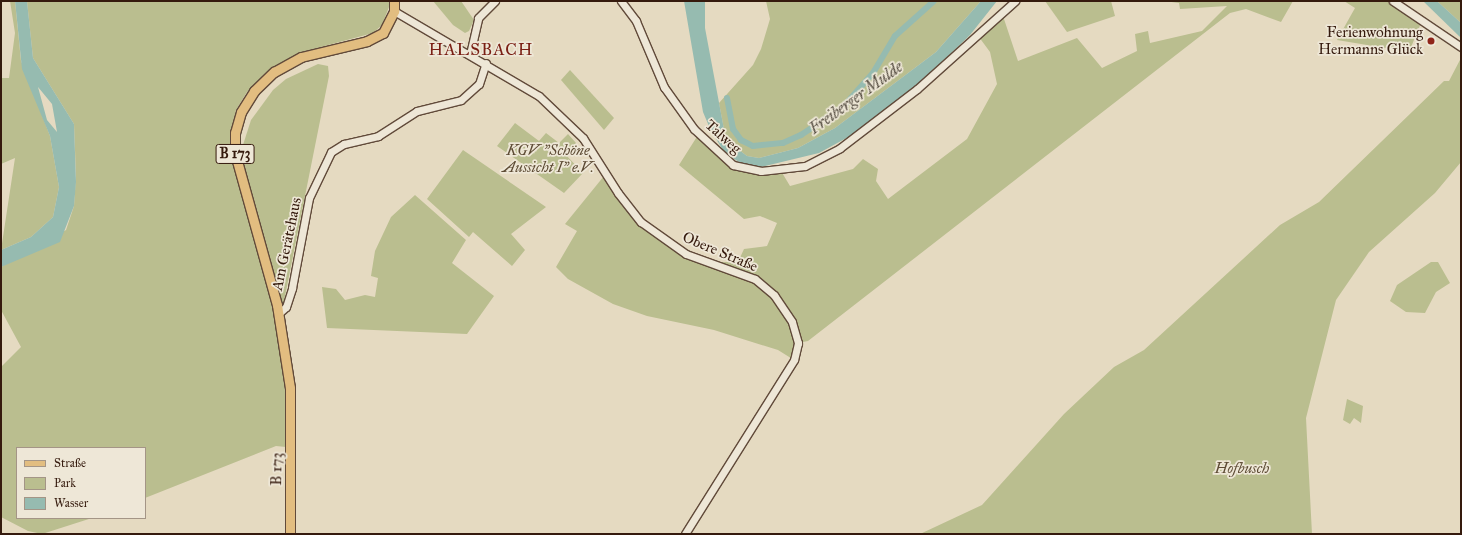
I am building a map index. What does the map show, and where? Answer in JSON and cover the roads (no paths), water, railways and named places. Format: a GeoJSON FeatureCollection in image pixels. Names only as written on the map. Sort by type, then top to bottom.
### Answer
{"type":"FeatureCollection","features":[{"type":"Feature","properties":{"kind":"main road","name":"B 173"},"geometry":{"type":"LineString","coordinates":[[290,534],[290,388],[279,313],[235,154],[241,112],[254,91],[274,72],[301,57],[367,41],[388,26],[394,11],[394,1]]}},
{"type":"Feature","properties":{"kind":"street"},"geometry":{"type":"LineString","coordinates":[[470,54],[478,18],[495,1]]}},
{"type":"Feature","properties":{"kind":"street","name":"Talweg"},"geometry":{"type":"LineString","coordinates":[[621,1],[639,28],[664,87],[694,129],[733,165],[761,172],[805,166],[840,148],[917,88],[1015,1]]}},
{"type":"Feature","properties":{"kind":"street"},"geometry":{"type":"LineString","coordinates":[[1393,1],[1461,47]]}},
{"type":"Feature","properties":{"kind":"street","name":"Obere Straße"},"geometry":{"type":"LineString","coordinates":[[394,11],[486,63],[540,96],[583,138],[641,222],[684,252],[755,279],[774,295],[794,327],[798,343],[794,360],[685,534]]}},
{"type":"Feature","properties":{"kind":"street","name":"Am Gerätehaus"},"geometry":{"type":"LineString","coordinates":[[279,313],[286,308],[292,288],[309,198],[331,152],[344,144],[378,136],[417,111],[461,100],[480,84],[486,63]]}},
{"type":"Feature","properties":{"kind":"water"},"geometry":{"type":"Polygon","coordinates":[[[15,1],[27,1],[33,58],[74,124],[76,182],[74,206],[60,242],[1,267],[1,250],[31,237],[53,217],[59,187],[50,136],[22,69],[15,1]],[[38,87],[47,120],[57,132],[52,104],[38,87]]]}},
{"type":"Feature","properties":{"kind":"water"},"geometry":{"type":"Polygon","coordinates":[[[684,1],[705,1],[705,28],[726,140],[747,156],[759,158],[798,148],[835,128],[936,52],[981,1],[997,1],[970,35],[920,83],[852,135],[819,153],[757,168],[742,164],[725,153],[711,131],[703,112],[684,1]]]}},
{"type":"Feature","properties":{"kind":"water"},"geometry":{"type":"Polygon","coordinates":[[[1423,1],[1437,1],[1461,23],[1461,38],[1423,1]]]}},
{"type":"Feature","properties":{"kind":"waterway","name":"Freiberger Mulde"},"geometry":{"type":"LineString","coordinates":[[727,98],[733,129],[741,140],[753,146],[783,143],[801,135],[843,107],[873,73],[895,36],[934,1]]}},
{"type":"Feature","properties":{"kind":"place","name":"Ferienwohnung Hermanns Glück"},"geometry":{"type":"Point","coordinates":[1431,41]}},
{"type":"Feature","properties":{"kind":"district","name":"HALSBACH"},"geometry":{"type":"Point","coordinates":[481,50]}},
{"type":"Feature","properties":{"kind":"park label","name":"KGV \"Schöne Aussicht I\" e.V."},"geometry":{"type":"Point","coordinates":[548,158]}},
{"type":"Feature","properties":{"kind":"park label","name":"Hofbusch"},"geometry":{"type":"Point","coordinates":[1242,469]}}]}
